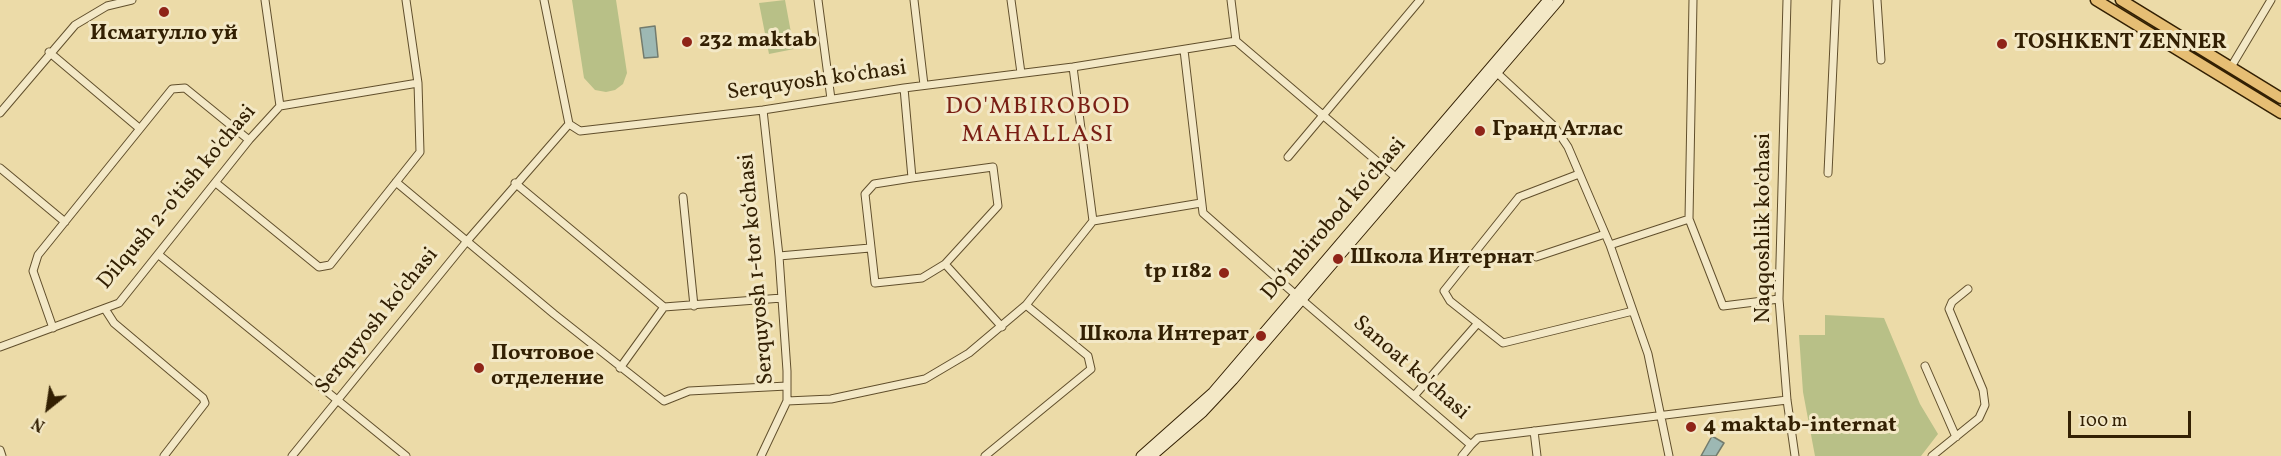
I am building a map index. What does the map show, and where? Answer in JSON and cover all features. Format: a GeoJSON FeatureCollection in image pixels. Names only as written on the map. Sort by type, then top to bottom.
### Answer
{"type":"FeatureCollection","features":[{"type":"Feature","properties":{"kind":"main road"},"geometry":{"type":"LineString","coordinates":[[2096,0],[2281,113]]}},
{"type":"Feature","properties":{"kind":"main road"},"geometry":{"type":"LineString","coordinates":[[2121,0],[2281,98]]}},
{"type":"Feature","properties":{"kind":"main road","name":"Doʻmbirobod koʻchasi"},"geometry":{"type":"LineString","coordinates":[[1152,456],[1218,397],[1299,298],[1551,2]]}},
{"type":"Feature","properties":{"kind":"main road","name":"Doʻmbirobod koʻchasi"},"geometry":{"type":"LineString","coordinates":[[1141,456],[1213,392],[1299,298]]}},
{"type":"Feature","properties":{"kind":"street"},"geometry":{"type":"LineString","coordinates":[[0,114],[66,33],[85,18],[107,6],[132,0]]}},
{"type":"Feature","properties":{"kind":"street","name":"Dilqush 2-o'tish ko'chasi"},"geometry":{"type":"LineString","coordinates":[[266,0],[280,106]]}},
{"type":"Feature","properties":{"kind":"street"},"geometry":{"type":"LineString","coordinates":[[216,183],[319,267],[324,268],[330,265],[420,152],[418,83],[406,0]]}},
{"type":"Feature","properties":{"kind":"street"},"geometry":{"type":"LineString","coordinates":[[544,0],[569,124]]}},
{"type":"Feature","properties":{"kind":"street"},"geometry":{"type":"LineString","coordinates":[[818,0],[831,99]]}},
{"type":"Feature","properties":{"kind":"street"},"geometry":{"type":"LineString","coordinates":[[914,0],[924,85]]}},
{"type":"Feature","properties":{"kind":"street"},"geometry":{"type":"LineString","coordinates":[[1011,0],[1021,73]]}},
{"type":"Feature","properties":{"kind":"street"},"geometry":{"type":"LineString","coordinates":[[1231,0],[1236,41],[1399,180]]}},
{"type":"Feature","properties":{"kind":"street"},"geometry":{"type":"LineString","coordinates":[[1288,157],[1420,0]]}},
{"type":"Feature","properties":{"kind":"street"},"geometry":{"type":"LineString","coordinates":[[1693,0],[1689,219],[1723,306],[1779,299]]}},
{"type":"Feature","properties":{"kind":"street","name":"Naqqoshlik ko'chasi"},"geometry":{"type":"LineString","coordinates":[[1787,0],[1779,299],[1787,400],[1795,456]]}},
{"type":"Feature","properties":{"kind":"street"},"geometry":{"type":"LineString","coordinates":[[1828,173],[1836,0]]}},
{"type":"Feature","properties":{"kind":"street"},"geometry":{"type":"LineString","coordinates":[[1877,0],[1881,60]]}},
{"type":"Feature","properties":{"kind":"street"},"geometry":{"type":"LineString","coordinates":[[2231,67],[2271,0]]}},
{"type":"Feature","properties":{"kind":"street","name":"Serquyosh ko'chasi"},"geometry":{"type":"LineString","coordinates":[[292,456],[515,183],[569,124],[580,131],[763,110],[924,85],[1073,67],[1236,41]]}},
{"type":"Feature","properties":{"kind":"street"},"geometry":{"type":"LineString","coordinates":[[787,401],[831,399],[925,379],[969,353],[1026,305],[1093,221],[1201,203],[1184,50]]}},
{"type":"Feature","properties":{"kind":"street"},"geometry":{"type":"LineString","coordinates":[[50,52],[139,128]]}},
{"type":"Feature","properties":{"kind":"street"},"geometry":{"type":"LineString","coordinates":[[1073,67],[1093,221]]}},
{"type":"Feature","properties":{"kind":"street"},"geometry":{"type":"LineString","coordinates":[[1494,70],[1557,129],[1579,174],[1610,245],[1648,354],[1669,456]]}},
{"type":"Feature","properties":{"kind":"street","name":"Dilqush 2-o'tish ko'chasi"},"geometry":{"type":"LineString","coordinates":[[0,347],[119,303],[249,140],[280,106],[418,83]]}},
{"type":"Feature","properties":{"kind":"street"},"geometry":{"type":"LineString","coordinates":[[53,328],[33,271],[38,255],[172,89],[184,88],[249,140]]}},
{"type":"Feature","properties":{"kind":"street"},"geometry":{"type":"LineString","coordinates":[[903,88],[912,178]]}},
{"type":"Feature","properties":{"kind":"street","name":"Serquyosh 1-tor koʻchasi"},"geometry":{"type":"LineString","coordinates":[[761,456],[787,401],[779,256],[763,110]]}},
{"type":"Feature","properties":{"kind":"street"},"geometry":{"type":"LineString","coordinates":[[993,167],[998,206],[945,264],[922,278],[874,283],[866,191],[874,184],[912,178],[993,167]]}},
{"type":"Feature","properties":{"kind":"street"},"geometry":{"type":"LineString","coordinates":[[0,168],[65,222]]}},
{"type":"Feature","properties":{"kind":"street"},"geometry":{"type":"LineString","coordinates":[[1579,174],[1519,197],[1444,291],[1450,301],[1503,343],[1633,311]]}},
{"type":"Feature","properties":{"kind":"street"},"geometry":{"type":"LineString","coordinates":[[396,182],[620,368],[664,401],[689,391],[787,386]]}},
{"type":"Feature","properties":{"kind":"street"},"geometry":{"type":"LineString","coordinates":[[515,183],[664,308],[782,298]]}},
{"type":"Feature","properties":{"kind":"street"},"geometry":{"type":"LineString","coordinates":[[683,197],[694,306]]}},
{"type":"Feature","properties":{"kind":"street","name":"Sanoat ko'chasi"},"geometry":{"type":"LineString","coordinates":[[1201,203],[1203,213],[1471,446],[1478,438],[1787,400]]}},
{"type":"Feature","properties":{"kind":"street"},"geometry":{"type":"LineString","coordinates":[[1610,245],[1689,219]]}},
{"type":"Feature","properties":{"kind":"street"},"geometry":{"type":"LineString","coordinates":[[1536,257],[1605,234]]}},
{"type":"Feature","properties":{"kind":"street"},"geometry":{"type":"LineString","coordinates":[[779,256],[870,248]]}},
{"type":"Feature","properties":{"kind":"street"},"geometry":{"type":"LineString","coordinates":[[159,255],[406,456]]}},
{"type":"Feature","properties":{"kind":"street"},"geometry":{"type":"LineString","coordinates":[[945,264],[1002,327]]}},
{"type":"Feature","properties":{"kind":"street"},"geometry":{"type":"LineString","coordinates":[[1932,456],[1979,418],[1985,405],[1983,390],[1949,309],[1952,302],[1968,289]]}},
{"type":"Feature","properties":{"kind":"street"},"geometry":{"type":"LineString","coordinates":[[985,456],[1091,369],[1088,356],[1026,305]]}},
{"type":"Feature","properties":{"kind":"street"},"geometry":{"type":"LineString","coordinates":[[620,368],[664,308]]}},
{"type":"Feature","properties":{"kind":"street"},"geometry":{"type":"LineString","coordinates":[[105,309],[114,323],[205,403],[164,456]]}},
{"type":"Feature","properties":{"kind":"street"},"geometry":{"type":"LineString","coordinates":[[1414,396],[1478,323]]}},
{"type":"Feature","properties":{"kind":"street"},"geometry":{"type":"LineString","coordinates":[[1926,366],[1956,437]]}},
{"type":"Feature","properties":{"kind":"street"},"geometry":{"type":"LineString","coordinates":[[1534,431],[1537,456]]}},
{"type":"Feature","properties":{"kind":"street"},"geometry":{"type":"LineString","coordinates":[[1462,456],[1471,446]]}},
{"type":"Feature","properties":{"kind":"street"},"geometry":{"type":"LineString","coordinates":[[0,450],[2,456]]}},
{"type":"Feature","properties":{"kind":"green space"},"geometry":{"type":"Polygon","coordinates":[[[572,0],[616,0],[627,73],[623,84],[615,90],[606,92],[595,90],[584,78],[572,0]]]}},
{"type":"Feature","properties":{"kind":"green space"},"geometry":{"type":"Polygon","coordinates":[[[785,0],[794,49],[769,54],[759,3],[785,0]]]}},
{"type":"Feature","properties":{"kind":"green space"},"geometry":{"type":"Polygon","coordinates":[[[1825,315],[1884,318],[1920,404],[1938,434],[1921,456],[1815,456],[1803,392],[1799,335],[1825,335],[1825,315]]]}},
{"type":"Feature","properties":{"kind":"water"},"geometry":{"type":"Polygon","coordinates":[[[655,26],[658,57],[644,58],[640,28],[655,26]]]}},
{"type":"Feature","properties":{"kind":"water"},"geometry":{"type":"Polygon","coordinates":[[[1712,436],[1724,443],[1716,456],[1701,456],[1712,436]]]}},
{"type":"Feature","properties":{"kind":"place","name":"Исматулло уй"},"geometry":{"type":"Point","coordinates":[164,12]}},
{"type":"Feature","properties":{"kind":"place","name":"232 maktab"},"geometry":{"type":"Point","coordinates":[687,42]}},
{"type":"Feature","properties":{"kind":"place","name":"TOSHKENT ZENNER"},"geometry":{"type":"Point","coordinates":[2002,44]}},
{"type":"Feature","properties":{"kind":"place","name":"Гранд Атлас"},"geometry":{"type":"Point","coordinates":[1480,131]}},
{"type":"Feature","properties":{"kind":"place","name":"Школа Интернат"},"geometry":{"type":"Point","coordinates":[1338,259]}},
{"type":"Feature","properties":{"kind":"place","name":"tp 1182"},"geometry":{"type":"Point","coordinates":[1224,273]}},
{"type":"Feature","properties":{"kind":"place","name":"Школа Интерат"},"geometry":{"type":"Point","coordinates":[1261,336]}},
{"type":"Feature","properties":{"kind":"place","name":"Почтовое отделение"},"geometry":{"type":"Point","coordinates":[479,368]}},
{"type":"Feature","properties":{"kind":"place","name":"4 maktab-internat"},"geometry":{"type":"Point","coordinates":[1691,427]}},
{"type":"Feature","properties":{"kind":"district","name":"DO'MBIROBOD MAHALLASI"},"geometry":{"type":"Point","coordinates":[1038,123]}}]}
